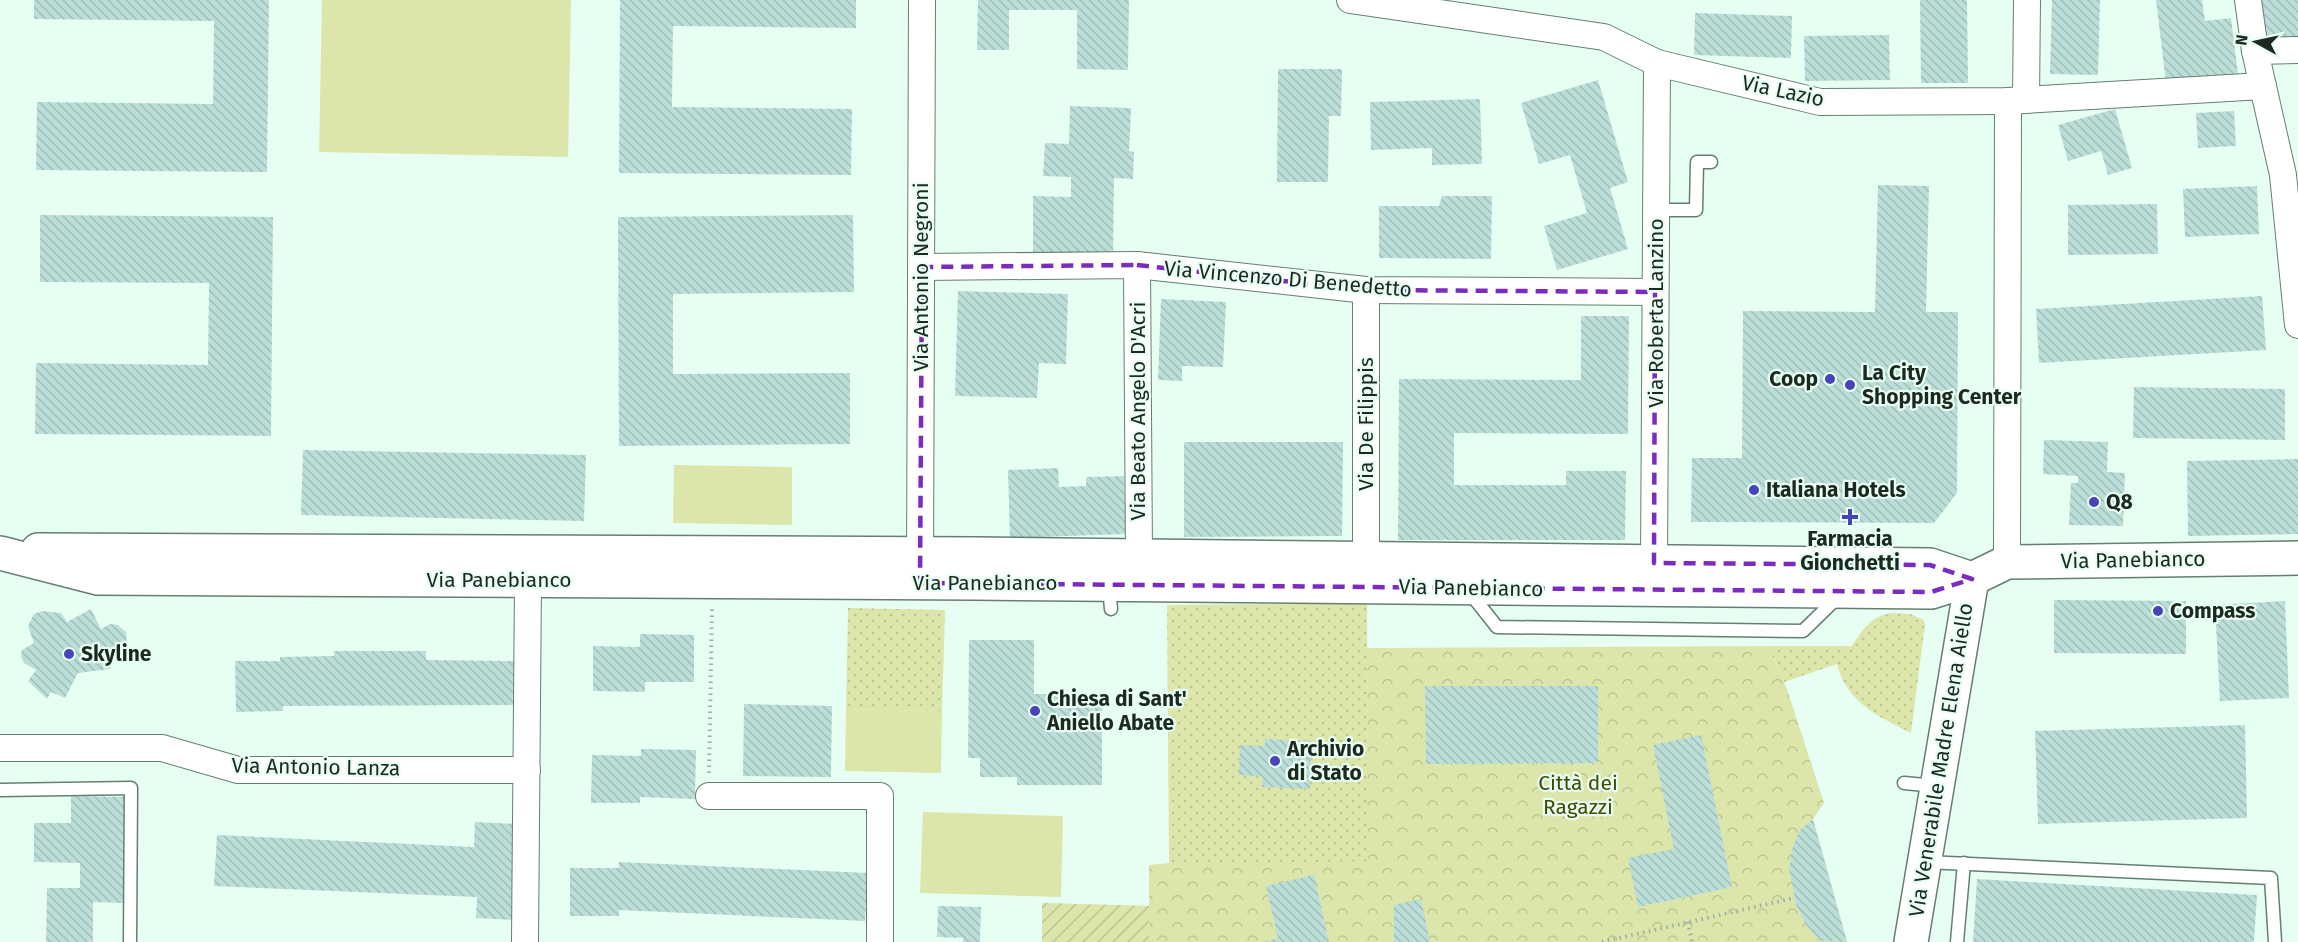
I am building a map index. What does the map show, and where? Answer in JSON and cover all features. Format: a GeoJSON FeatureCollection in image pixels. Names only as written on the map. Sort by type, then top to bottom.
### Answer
{"type":"FeatureCollection","features":[{"type":"Feature","properties":{"kind":"street","name":"Via Antonio Negroni"},"geometry":{"type":"LineString","coordinates":[[920,569],[922,0]]}},
{"type":"Feature","properties":{"kind":"street","name":"Via Lazio"},"geometry":{"type":"LineString","coordinates":[[1350,0],[1604,37],[1657,63],[1820,102],[2017,101],[2263,86]]}},
{"type":"Feature","properties":{"kind":"street"},"geometry":{"type":"LineString","coordinates":[[2007,562],[2001,151],[2017,101],[2027,0]]}},
{"type":"Feature","properties":{"kind":"street"},"geometry":{"type":"LineString","coordinates":[[2248,0],[2255,51],[2263,86],[2290,174],[2298,325]]}},
{"type":"Feature","properties":{"kind":"street"},"geometry":{"type":"LineString","coordinates":[[2255,51],[2298,50]]}},
{"type":"Feature","properties":{"kind":"street","name":"Via Roberta Lanzino"},"geometry":{"type":"LineString","coordinates":[[1654,563],[1657,63]]}},
{"type":"Feature","properties":{"kind":"street","name":"Via Vincenzo Di Benedetto"},"geometry":{"type":"LineString","coordinates":[[921,267],[1137,265],[1366,290],[1655,292]]}},
{"type":"Feature","properties":{"kind":"street","name":"Via Beato Angelo D'Acri"},"geometry":{"type":"LineString","coordinates":[[1137,265],[1139,556]]}},
{"type":"Feature","properties":{"kind":"street","name":"Via De Filippis"},"geometry":{"type":"LineString","coordinates":[[1366,290],[1366,558]]}},
{"type":"Feature","properties":{"kind":"street","name":"Via Panebianco"},"geometry":{"type":"LineString","coordinates":[[0,551],[920,569],[1110,596],[1466,588],[1931,592],[1972,579],[2007,562],[2298,558]]}},
{"type":"Feature","properties":{"kind":"street","name":"Via Panebianco"},"geometry":{"type":"LineString","coordinates":[[0,551],[98,578],[713,582],[1139,556],[1930,565],[1972,579]]}},
{"type":"Feature","properties":{"kind":"street","name":"Via Venerabile Madre Elena Aiello"},"geometry":{"type":"LineString","coordinates":[[1911,942],[1972,579]]}},
{"type":"Feature","properties":{"kind":"street"},"geometry":{"type":"LineString","coordinates":[[525,942],[528,580]]}},
{"type":"Feature","properties":{"kind":"street","name":"Via Antonio Lanza"},"geometry":{"type":"LineString","coordinates":[[0,748],[162,748],[238,770],[527,770]]}},
{"type":"Feature","properties":{"kind":"street"},"geometry":{"type":"LineString","coordinates":[[709,796],[880,796],[880,942]]}},
{"type":"Feature","properties":{"kind":"lane"},"geometry":{"type":"LineString","coordinates":[[1656,210],[1696,210],[1697,162],[1711,162]]}},
{"type":"Feature","properties":{"kind":"lane"},"geometry":{"type":"LineString","coordinates":[[1904,783],[1936,786]]}},
{"type":"Feature","properties":{"kind":"lane"},"geometry":{"type":"LineString","coordinates":[[0,790],[131,788],[130,942]]}},
{"type":"Feature","properties":{"kind":"lane"},"geometry":{"type":"LineString","coordinates":[[1923,861],[2271,878],[2274,942]]}},
{"type":"Feature","properties":{"kind":"lane"},"geometry":{"type":"LineString","coordinates":[[1957,942],[1964,863]]}},
{"type":"Feature","properties":{"kind":"path"},"geometry":{"type":"LineString","coordinates":[[709,796],[713,582]]}},
{"type":"Feature","properties":{"kind":"path"},"geometry":{"type":"LineString","coordinates":[[1602,942],[1794,898]]}},
{"type":"Feature","properties":{"kind":"path"},"geometry":{"type":"LineString","coordinates":[[1688,922],[1692,942]]}},
{"type":"Feature","properties":{"kind":"path"},"geometry":{"type":"LineString","coordinates":[[1639,934],[1641,942]]}},
{"type":"Feature","properties":{"kind":"highlighted area"},"geometry":{"type":"Polygon","coordinates":[[[1137,265],[1366,290],[1655,292],[1654,563],[1930,565],[1972,579],[1931,592],[920,583],[922,267],[1137,265]]]}},
{"type":"Feature","properties":{"kind":"green space"},"geometry":{"type":"Polygon","coordinates":[[[322,0],[571,0],[568,157],[319,152],[322,0]]]}},
{"type":"Feature","properties":{"kind":"green space"},"geometry":{"type":"Polygon","coordinates":[[[674,465],[792,467],[792,525],[673,523],[674,465]]]}},
{"type":"Feature","properties":{"kind":"green space"},"geometry":{"type":"Polygon","coordinates":[[[1367,603],[1368,760],[1407,839],[1259,942],[1149,942],[1149,865],[1169,863],[1167,605],[1367,603]]]}},
{"type":"Feature","properties":{"kind":"green space"},"geometry":{"type":"Polygon","coordinates":[[[848,608],[945,610],[942,711],[846,709],[848,608]]]}},
{"type":"Feature","properties":{"kind":"green space"},"geometry":{"type":"Polygon","coordinates":[[[1893,613],[1910,614],[1924,620],[1925,625],[1911,733],[1865,707],[1848,689],[1837,664],[1784,682],[1768,646],[1852,646],[1864,629],[1874,620],[1893,613]]]}},
{"type":"Feature","properties":{"kind":"green space","name":"Città dei Ragazzi"},"geometry":{"type":"Polygon","coordinates":[[[1768,646],[1787,689],[1824,803],[1813,819],[1847,942],[1042,942],[1042,903],[1149,906],[1149,865],[1368,861],[1367,648],[1768,646]]]}},
{"type":"Feature","properties":{"kind":"green space"},"geometry":{"type":"Polygon","coordinates":[[[846,709],[942,711],[941,773],[845,771],[846,709]]]}},
{"type":"Feature","properties":{"kind":"green space"},"geometry":{"type":"Polygon","coordinates":[[[923,812],[1063,816],[1061,897],[920,893],[923,812]]]}},
{"type":"Feature","properties":{"kind":"green space"},"geometry":{"type":"Polygon","coordinates":[[[1042,903],[1149,906],[1149,942],[1042,942],[1042,903]]]}},
{"type":"Feature","properties":{"kind":"building"},"geometry":{"type":"Polygon","coordinates":[[[34,0],[269,0],[267,172],[36,170],[37,102],[213,104],[214,21],[34,19],[34,0]]]}},
{"type":"Feature","properties":{"kind":"building"},"geometry":{"type":"Polygon","coordinates":[[[620,0],[856,0],[856,28],[673,26],[672,107],[852,109],[851,175],[619,173],[620,0]]]}},
{"type":"Feature","properties":{"kind":"building"},"geometry":{"type":"Polygon","coordinates":[[[978,0],[1129,0],[1128,70],[1077,69],[1077,10],[1009,10],[1009,50],[977,50],[978,0]]]}},
{"type":"Feature","properties":{"kind":"building"},"geometry":{"type":"Polygon","coordinates":[[[1920,0],[1967,0],[1968,83],[1921,83],[1920,0]]]}},
{"type":"Feature","properties":{"kind":"building"},"geometry":{"type":"Polygon","coordinates":[[[2052,0],[2100,0],[2098,75],[2050,74],[2052,0]]]}},
{"type":"Feature","properties":{"kind":"building"},"geometry":{"type":"Polygon","coordinates":[[[2156,0],[2202,0],[2205,21],[2231,18],[2238,74],[2166,83],[2156,0]]]}},
{"type":"Feature","properties":{"kind":"building"},"geometry":{"type":"Polygon","coordinates":[[[2257,0],[2298,0],[2298,38],[2256,36],[2257,0]]]}},
{"type":"Feature","properties":{"kind":"building"},"geometry":{"type":"Polygon","coordinates":[[[1695,13],[1792,16],[1791,58],[1694,55],[1695,13]]]}},
{"type":"Feature","properties":{"kind":"building"},"geometry":{"type":"Polygon","coordinates":[[[1889,35],[1890,80],[1805,81],[1804,36],[1889,35]]]}},
{"type":"Feature","properties":{"kind":"building"},"geometry":{"type":"Polygon","coordinates":[[[1278,69],[1342,69],[1341,116],[1329,116],[1328,182],[1277,182],[1278,69]]]}},
{"type":"Feature","properties":{"kind":"building"},"geometry":{"type":"Polygon","coordinates":[[[1598,80],[1628,182],[1610,188],[1628,249],[1557,270],[1544,226],[1587,213],[1570,155],[1539,164],[1521,103],[1598,80]]]}},
{"type":"Feature","properties":{"kind":"building"},"geometry":{"type":"Polygon","coordinates":[[[1480,99],[1482,164],[1432,165],[1432,148],[1371,150],[1370,102],[1480,99]]]}},
{"type":"Feature","properties":{"kind":"building"},"geometry":{"type":"Polygon","coordinates":[[[1070,106],[1131,108],[1129,151],[1134,152],[1133,179],[1114,178],[1113,256],[1033,256],[1033,196],[1071,197],[1071,177],[1043,176],[1045,143],[1069,144],[1070,106]]]}},
{"type":"Feature","properties":{"kind":"building"},"geometry":{"type":"Polygon","coordinates":[[[2115,109],[2132,168],[2108,175],[2101,151],[2068,161],[2058,125],[2115,109]]]}},
{"type":"Feature","properties":{"kind":"building"},"geometry":{"type":"Polygon","coordinates":[[[2234,111],[2236,146],[2198,148],[2196,113],[2234,111]]]}},
{"type":"Feature","properties":{"kind":"building","name":"La City Shopping Center"},"geometry":{"type":"Polygon","coordinates":[[[1878,185],[1929,186],[1926,312],[1958,312],[1957,493],[1934,523],[1691,522],[1692,458],[1742,458],[1743,311],[1875,312],[1878,185]]]}},
{"type":"Feature","properties":{"kind":"building"},"geometry":{"type":"Polygon","coordinates":[[[2257,186],[2259,234],[2185,237],[2183,189],[2257,186]]]}},
{"type":"Feature","properties":{"kind":"building"},"geometry":{"type":"Polygon","coordinates":[[[1442,196],[1492,196],[1491,259],[1379,258],[1379,206],[1439,206],[1442,196]]]}},
{"type":"Feature","properties":{"kind":"building"},"geometry":{"type":"Polygon","coordinates":[[[2157,204],[2158,254],[2068,255],[2068,205],[2157,204]]]}},
{"type":"Feature","properties":{"kind":"building"},"geometry":{"type":"Polygon","coordinates":[[[40,215],[273,217],[271,436],[35,434],[36,363],[208,365],[209,283],[40,282],[40,215]]]}},
{"type":"Feature","properties":{"kind":"building"},"geometry":{"type":"Polygon","coordinates":[[[853,215],[854,292],[673,294],[673,374],[850,373],[850,444],[619,446],[618,217],[853,215]]]}},
{"type":"Feature","properties":{"kind":"building"},"geometry":{"type":"Polygon","coordinates":[[[958,291],[1068,294],[1066,364],[1039,363],[1037,398],[955,396],[958,291]]]}},
{"type":"Feature","properties":{"kind":"building"},"geometry":{"type":"Polygon","coordinates":[[[2262,296],[2266,350],[2039,363],[2036,309],[2262,296]]]}},
{"type":"Feature","properties":{"kind":"building"},"geometry":{"type":"Polygon","coordinates":[[[1161,299],[1226,302],[1223,367],[1182,366],[1182,381],[1158,380],[1161,299]]]}},
{"type":"Feature","properties":{"kind":"building"},"geometry":{"type":"Polygon","coordinates":[[[1581,316],[1629,316],[1628,434],[1454,433],[1454,485],[1566,485],[1566,471],[1626,471],[1625,540],[1398,540],[1399,379],[1581,380],[1581,316]]]}},
{"type":"Feature","properties":{"kind":"building"},"geometry":{"type":"Polygon","coordinates":[[[2134,387],[2285,389],[2285,440],[2133,438],[2134,387]]]}},
{"type":"Feature","properties":{"kind":"building"},"geometry":{"type":"Polygon","coordinates":[[[2044,440],[2108,442],[2107,472],[2125,473],[2123,526],[2069,525],[2071,483],[2078,483],[2078,476],[2043,474],[2044,440]]]}},
{"type":"Feature","properties":{"kind":"building"},"geometry":{"type":"Polygon","coordinates":[[[1184,442],[1343,442],[1342,536],[1184,537],[1184,442]]]}},
{"type":"Feature","properties":{"kind":"building"},"geometry":{"type":"Polygon","coordinates":[[[303,450],[586,455],[584,521],[301,515],[303,450]]]}},
{"type":"Feature","properties":{"kind":"building"},"geometry":{"type":"Polygon","coordinates":[[[2298,459],[2298,534],[2188,536],[2187,461],[2298,459]]]}},
{"type":"Feature","properties":{"kind":"building"},"geometry":{"type":"Polygon","coordinates":[[[1058,468],[1059,487],[1086,486],[1086,477],[1124,476],[1126,534],[1010,538],[1008,470],[1058,468]]]}},
{"type":"Feature","properties":{"kind":"building"},"geometry":{"type":"Polygon","coordinates":[[[2054,600],[2186,601],[2186,654],[2054,653],[2054,600]]]}},
{"type":"Feature","properties":{"kind":"building"},"geometry":{"type":"Polygon","coordinates":[[[2285,601],[2289,698],[2220,701],[2215,605],[2285,601]]]}},
{"type":"Feature","properties":{"kind":"building","name":"Skyline"},"geometry":{"type":"Polygon","coordinates":[[[91,609],[101,629],[110,624],[118,625],[126,632],[127,645],[113,658],[110,669],[78,673],[65,698],[51,692],[47,699],[28,681],[36,670],[24,663],[21,656],[22,650],[34,643],[28,626],[34,614],[42,611],[61,613],[67,622],[91,609]]]}},
{"type":"Feature","properties":{"kind":"building"},"geometry":{"type":"Polygon","coordinates":[[[640,634],[694,635],[694,682],[645,682],[645,692],[593,691],[593,646],[640,647],[640,634]]]}},
{"type":"Feature","properties":{"kind":"building","name":"Chiesa di Sant' Aniello Abate"},"geometry":{"type":"Polygon","coordinates":[[[969,640],[1034,640],[1034,694],[1102,694],[1102,785],[1017,785],[1017,777],[980,777],[980,758],[968,758],[969,640]]]}},
{"type":"Feature","properties":{"kind":"building"},"geometry":{"type":"Polygon","coordinates":[[[334,651],[426,651],[426,660],[514,661],[513,705],[283,706],[283,711],[236,712],[235,661],[280,661],[280,657],[334,656],[334,651]]]}},
{"type":"Feature","properties":{"kind":"building"},"geometry":{"type":"Polygon","coordinates":[[[1425,686],[1598,686],[1598,763],[1426,764],[1425,686]]]}},
{"type":"Feature","properties":{"kind":"building"},"geometry":{"type":"Polygon","coordinates":[[[744,704],[832,706],[831,777],[743,776],[744,704]]]}},
{"type":"Feature","properties":{"kind":"building"},"geometry":{"type":"Polygon","coordinates":[[[2245,725],[2247,818],[2038,824],[2035,731],[2245,725]]]}},
{"type":"Feature","properties":{"kind":"building"},"geometry":{"type":"Polygon","coordinates":[[[1701,735],[1732,887],[1638,907],[1628,858],[1674,849],[1653,745],[1701,735]]]}},
{"type":"Feature","properties":{"kind":"building","name":"Archivio di Stato"},"geometry":{"type":"Polygon","coordinates":[[[1265,739],[1311,741],[1310,789],[1262,787],[1262,776],[1239,775],[1240,745],[1265,746],[1265,739]]]}},
{"type":"Feature","properties":{"kind":"building"},"geometry":{"type":"Polygon","coordinates":[[[641,749],[696,750],[695,799],[640,797],[640,803],[591,803],[592,755],[641,756],[641,749]]]}},
{"type":"Feature","properties":{"kind":"building"},"geometry":{"type":"Polygon","coordinates":[[[71,796],[124,797],[123,903],[93,902],[93,942],[46,942],[47,888],[80,888],[80,863],[34,862],[34,823],[71,823],[71,796]]]}},
{"type":"Feature","properties":{"kind":"building"},"geometry":{"type":"Polygon","coordinates":[[[1813,819],[1847,942],[1820,941],[1806,925],[1796,905],[1789,869],[1792,849],[1800,830],[1813,819]]]}},
{"type":"Feature","properties":{"kind":"building"},"geometry":{"type":"Polygon","coordinates":[[[475,822],[518,824],[514,920],[476,918],[477,897],[214,886],[217,835],[474,847],[475,822]]]}},
{"type":"Feature","properties":{"kind":"building"},"geometry":{"type":"Polygon","coordinates":[[[619,862],[868,873],[865,921],[619,910],[619,916],[570,916],[570,868],[619,868],[619,862]]]}},
{"type":"Feature","properties":{"kind":"building"},"geometry":{"type":"Polygon","coordinates":[[[1314,875],[1329,942],[1263,942],[1278,938],[1266,886],[1314,875]]]}},
{"type":"Feature","properties":{"kind":"building"},"geometry":{"type":"Polygon","coordinates":[[[1977,879],[2257,895],[2254,942],[1973,942],[1977,879]]]}},
{"type":"Feature","properties":{"kind":"building"},"geometry":{"type":"Polygon","coordinates":[[[1421,899],[1430,942],[1394,942],[1394,905],[1421,899]]]}},
{"type":"Feature","properties":{"kind":"building"},"geometry":{"type":"Polygon","coordinates":[[[938,906],[981,907],[980,942],[963,942],[963,938],[937,937],[938,906]]]}},
{"type":"Feature","properties":{"kind":"place","name":"Coop"},"geometry":{"type":"Point","coordinates":[1830,379]}},
{"type":"Feature","properties":{"kind":"place","name":"La City Shopping Center"},"geometry":{"type":"Point","coordinates":[1850,385]}},
{"type":"Feature","properties":{"kind":"place","name":"Italiana Hotels"},"geometry":{"type":"Point","coordinates":[1754,490]}},
{"type":"Feature","properties":{"kind":"place","name":"Q8"},"geometry":{"type":"Point","coordinates":[2094,502]}},
{"type":"Feature","properties":{"kind":"place","name":"Farmacia Gionchetti"},"geometry":{"type":"Point","coordinates":[1850,517]}},
{"type":"Feature","properties":{"kind":"place","name":"Compass"},"geometry":{"type":"Point","coordinates":[2158,611]}},
{"type":"Feature","properties":{"kind":"place","name":"Skyline"},"geometry":{"type":"Point","coordinates":[69,654]}},
{"type":"Feature","properties":{"kind":"place","name":"Chiesa di Sant' Aniello Abate"},"geometry":{"type":"Point","coordinates":[1035,711]}},
{"type":"Feature","properties":{"kind":"place","name":"Archivio di Stato"},"geometry":{"type":"Point","coordinates":[1275,761]}}]}
